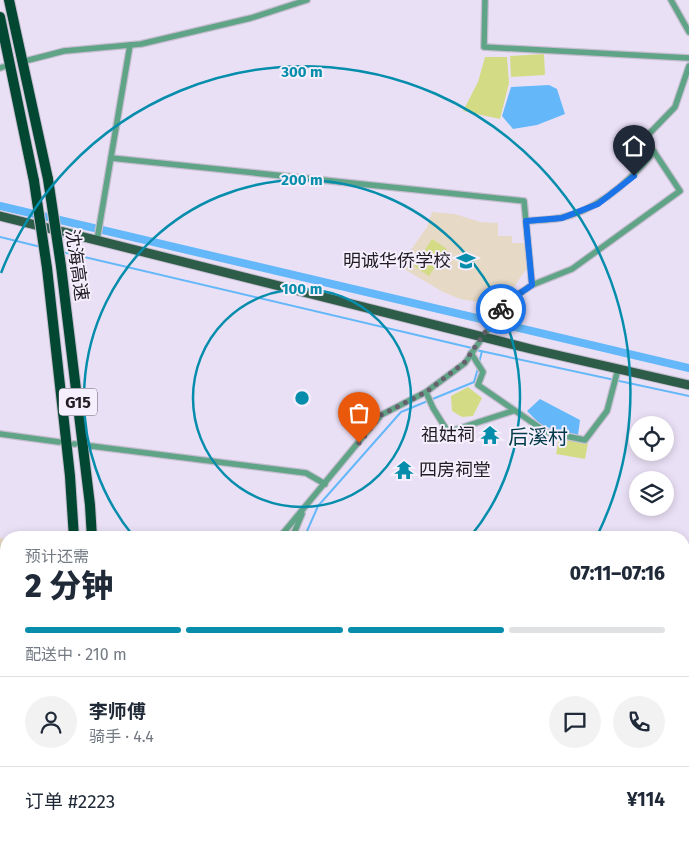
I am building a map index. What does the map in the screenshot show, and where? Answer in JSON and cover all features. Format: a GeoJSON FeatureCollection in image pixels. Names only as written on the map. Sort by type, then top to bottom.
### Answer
{"type":"FeatureCollection","features":[{"type":"Feature","properties":{"kind":"highway","name":"沈海高速"},"geometry":{"type":"LineString","coordinates":[[8,0],[48,179],[61,266],[92,531]]}},
{"type":"Feature","properties":{"kind":"highway","name":"沈海高速"},"geometry":{"type":"LineString","coordinates":[[0,17],[34,181],[47,268],[70,476],[74,531]]}},
{"type":"Feature","properties":{"kind":"main road"},"geometry":{"type":"LineString","coordinates":[[0,216],[617,371],[689,385]]}},
{"type":"Feature","properties":{"kind":"street"},"geometry":{"type":"LineString","coordinates":[[29,60],[64,51],[130,45],[251,18],[307,0]]}},
{"type":"Feature","properties":{"kind":"street"},"geometry":{"type":"LineString","coordinates":[[485,0],[484,47],[689,58]]}},
{"type":"Feature","properties":{"kind":"street"},"geometry":{"type":"LineString","coordinates":[[671,0],[689,32]]}},
{"type":"Feature","properties":{"kind":"street"},"geometry":{"type":"LineString","coordinates":[[97,240],[130,45]]}},
{"type":"Feature","properties":{"kind":"street"},"geometry":{"type":"LineString","coordinates":[[285,531],[381,415],[429,397],[464,363],[481,336],[507,302],[532,285],[572,269],[680,191],[645,138],[675,107],[689,66]]}},
{"type":"Feature","properties":{"kind":"street"},"geometry":{"type":"LineString","coordinates":[[526,221],[562,218],[598,204],[634,176],[654,152]]}},
{"type":"Feature","properties":{"kind":"street"},"geometry":{"type":"LineString","coordinates":[[111,158],[524,201],[532,285]]}},
{"type":"Feature","properties":{"kind":"street"},"geometry":{"type":"LineString","coordinates":[[471,353],[483,372],[478,385],[546,432],[585,440],[608,411],[617,371]]}},
{"type":"Feature","properties":{"kind":"street"},"geometry":{"type":"LineString","coordinates":[[429,397],[448,432],[513,411]]}},
{"type":"Feature","properties":{"kind":"street"},"geometry":{"type":"LineString","coordinates":[[0,434],[59,442]]}},
{"type":"Feature","properties":{"kind":"street"},"geometry":{"type":"LineString","coordinates":[[91,446],[306,473],[325,484]]}},
{"type":"Feature","properties":{"kind":"street"},"geometry":{"type":"LineString","coordinates":[[295,531],[305,508]]}},
{"type":"Feature","properties":{"kind":"shaded area","name":"明诚华侨学校"},"geometry":{"type":"Polygon","coordinates":[[[432,212],[455,214],[480,222],[498,223],[498,236],[512,236],[512,243],[526,243],[527,268],[509,294],[498,305],[460,299],[443,292],[404,269],[408,254],[427,227],[432,212]]]}},
{"type":"Feature","properties":{"kind":"green space"},"geometry":{"type":"Polygon","coordinates":[[[544,54],[545,75],[511,77],[510,56],[544,54]]]}},
{"type":"Feature","properties":{"kind":"green space"},"geometry":{"type":"Polygon","coordinates":[[[485,57],[507,57],[509,83],[500,119],[463,111],[478,82],[485,57]]]}},
{"type":"Feature","properties":{"kind":"green space"},"geometry":{"type":"Polygon","coordinates":[[[432,239],[447,249],[429,276],[414,266],[432,239]]]}},
{"type":"Feature","properties":{"kind":"green space"},"geometry":{"type":"Polygon","coordinates":[[[468,387],[482,398],[473,416],[462,417],[452,411],[451,396],[468,387]]]}},
{"type":"Feature","properties":{"kind":"green space"},"geometry":{"type":"Polygon","coordinates":[[[559,438],[588,443],[585,459],[556,454],[559,438]]]}},
{"type":"Feature","properties":{"kind":"water"},"geometry":{"type":"Polygon","coordinates":[[[549,85],[557,89],[565,114],[537,125],[513,129],[502,116],[511,87],[549,85]]]}},
{"type":"Feature","properties":{"kind":"water"},"geometry":{"type":"Polygon","coordinates":[[[540,399],[580,420],[578,435],[542,426],[527,411],[540,399]]]}},
{"type":"Feature","properties":{"kind":"waterway"},"geometry":{"type":"LineString","coordinates":[[0,206],[689,368]]}},
{"type":"Feature","properties":{"kind":"waterway"},"geometry":{"type":"LineString","coordinates":[[0,237],[41,247]]}},
{"type":"Feature","properties":{"kind":"waterway"},"geometry":{"type":"LineString","coordinates":[[63,252],[472,348]]}},
{"type":"Feature","properties":{"kind":"waterway"},"geometry":{"type":"LineString","coordinates":[[476,350],[689,396]]}},
{"type":"Feature","properties":{"kind":"waterway"},"geometry":{"type":"LineString","coordinates":[[479,363],[482,351]]}},
{"type":"Feature","properties":{"kind":"waterway"},"geometry":{"type":"LineString","coordinates":[[307,531],[318,506],[401,412],[474,382],[478,368]]}},
{"type":"Feature","properties":{"kind":"way so far"},"geometry":{"type":"LineString","coordinates":[[359,443],[381,415],[426,392],[464,363],[501,309]]}},
{"type":"Feature","properties":{"kind":"place","name":"明诚华侨学校"},"geometry":{"type":"Point","coordinates":[466,261]}},
{"type":"Feature","properties":{"kind":"place","name":"祖姑祠"},"geometry":{"type":"Point","coordinates":[490,435]}},
{"type":"Feature","properties":{"kind":"place","name":"四房祠堂"},"geometry":{"type":"Point","coordinates":[404,470]}},
{"type":"Feature","properties":{"kind":"district","name":"后溪村"},"geometry":{"type":"Point","coordinates":[538,437]}},
{"type":"Feature","properties":{"kind":"route"},"geometry":{"type":"LineString","coordinates":[[501,309],[507,302],[532,285],[526,221],[562,218],[598,204],[634,176]]}}]}
